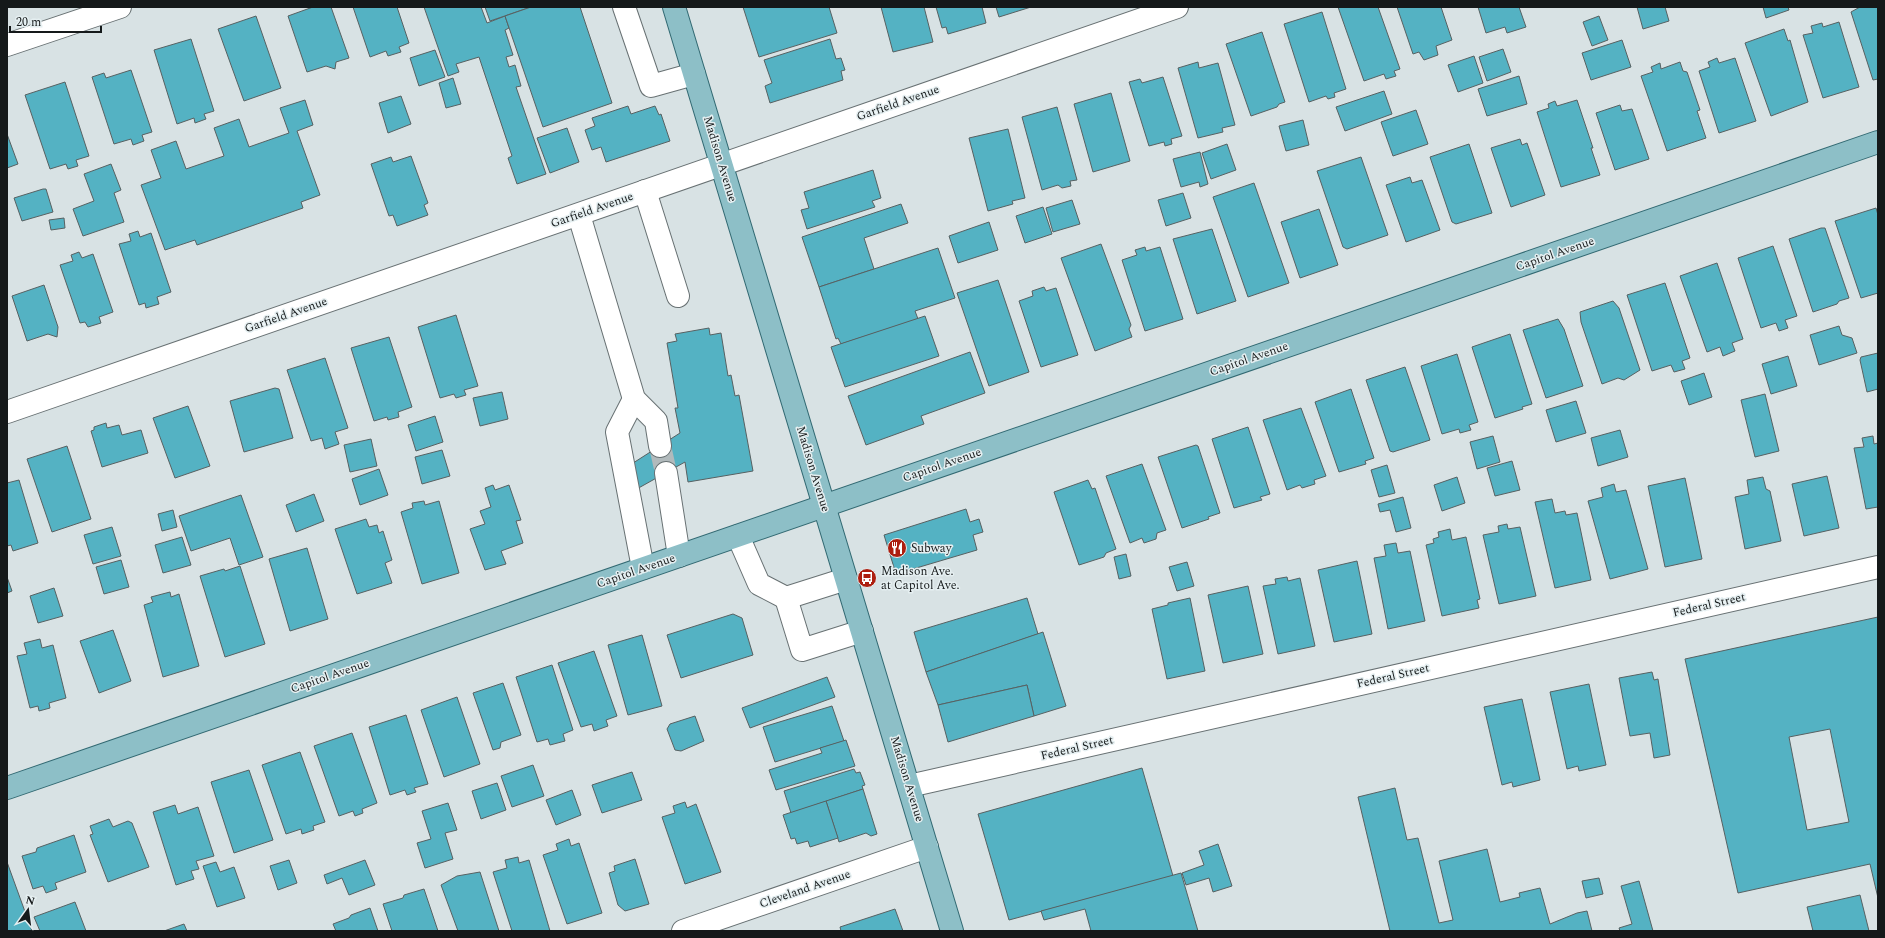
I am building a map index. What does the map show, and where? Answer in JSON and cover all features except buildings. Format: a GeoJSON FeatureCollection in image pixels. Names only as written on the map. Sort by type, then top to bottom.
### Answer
{"type":"FeatureCollection","features":[{"type":"Feature","properties":{"kind":"main road","name":"Madison Avenue"},"geometry":{"type":"LineString","coordinates":[[674,7],[952,931]]}},
{"type":"Feature","properties":{"kind":"main road","name":"Capitol Avenue"},"geometry":{"type":"LineString","coordinates":[[7,788],[1878,142]]}},
{"type":"Feature","properties":{"kind":"street"},"geometry":{"type":"LineString","coordinates":[[7,45],[120,7]]}},
{"type":"Feature","properties":{"kind":"street"},"geometry":{"type":"LineString","coordinates":[[624,7],[650,86],[694,74]]}},
{"type":"Feature","properties":{"kind":"street","name":"Garfield Avenue"},"geometry":{"type":"LineString","coordinates":[[7,412],[1177,7]]}},
{"type":"Feature","properties":{"kind":"street"},"geometry":{"type":"LineString","coordinates":[[646,191],[678,296]]}},
{"type":"Feature","properties":{"kind":"street"},"geometry":{"type":"LineString","coordinates":[[579,214],[634,399],[656,421],[660,446]]}},
{"type":"Feature","properties":{"kind":"street"},"geometry":{"type":"LineString","coordinates":[[634,399],[617,432],[643,568]]}},
{"type":"Feature","properties":{"kind":"street"},"geometry":{"type":"LineString","coordinates":[[666,473],[679,556]]}},
{"type":"Feature","properties":{"kind":"street"},"geometry":{"type":"LineString","coordinates":[[738,536],[759,584],[786,598],[846,579]]}},
{"type":"Feature","properties":{"kind":"street","name":"Federal Street"},"geometry":{"type":"LineString","coordinates":[[909,786],[1878,567]]}},
{"type":"Feature","properties":{"kind":"street"},"geometry":{"type":"LineString","coordinates":[[786,598],[802,650],[862,631]]}},
{"type":"Feature","properties":{"kind":"street","name":"Cleveland Avenue"},"geometry":{"type":"LineString","coordinates":[[683,931],[927,848]]}},
{"type":"Feature","properties":{"kind":"tunnel"},"geometry":{"type":"LineString","coordinates":[[660,446],[666,473]]}},
{"type":"Feature","properties":{"kind":"place","name":"Subway"},"geometry":{"type":"Point","coordinates":[897,548]}},
{"type":"Feature","properties":{"kind":"place","name":"Madison Ave. at Capitol Ave."},"geometry":{"type":"Point","coordinates":[867,578]}}]}
